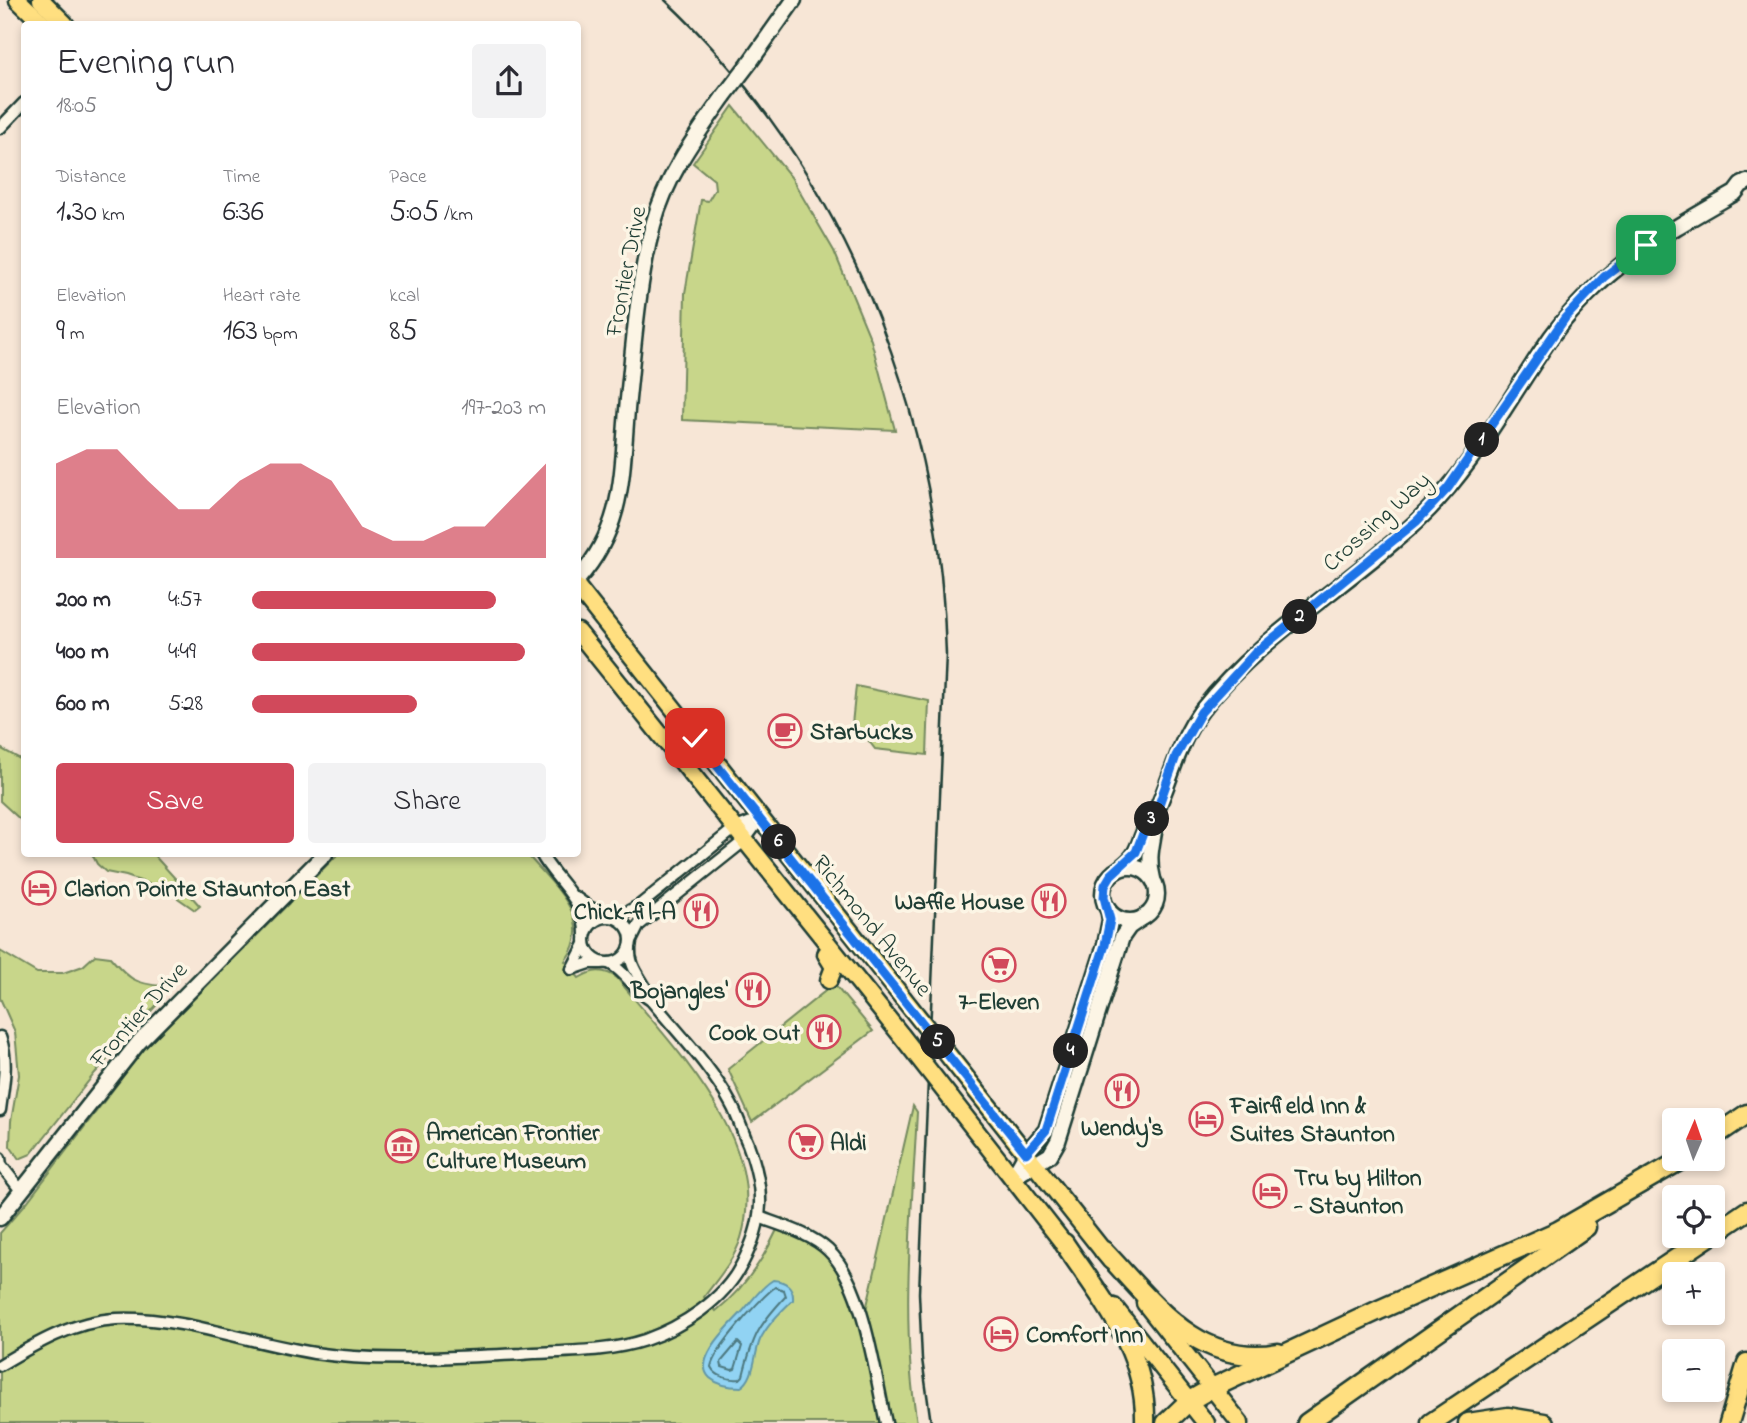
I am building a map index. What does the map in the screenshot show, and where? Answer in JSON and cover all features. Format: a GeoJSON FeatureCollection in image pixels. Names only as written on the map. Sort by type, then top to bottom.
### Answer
{"type":"FeatureCollection","features":[{"type":"Feature","properties":{"kind":"highway"},"geometry":{"type":"LineString","coordinates":[[1726,1128],[1747,1114]]}},
{"type":"Feature","properties":{"kind":"highway"},"geometry":{"type":"LineString","coordinates":[[1166,1423],[1189,1401],[1212,1388],[1558,1231],[1662,1171]]}},
{"type":"Feature","properties":{"kind":"highway"},"geometry":{"type":"LineString","coordinates":[[1307,1423],[1665,1171]]}},
{"type":"Feature","properties":{"kind":"highway"},"geometry":{"type":"LineString","coordinates":[[1725,1226],[1747,1211]]}},
{"type":"Feature","properties":{"kind":"highway"},"geometry":{"type":"LineString","coordinates":[[1064,1243],[1119,1324],[1134,1355],[1142,1385],[1145,1423]]}},
{"type":"Feature","properties":{"kind":"highway"},"geometry":{"type":"LineString","coordinates":[[1431,1423],[1693,1248]]}},
{"type":"Feature","properties":{"kind":"highway"},"geometry":{"type":"LineString","coordinates":[[1104,1251],[1164,1316],[1204,1343],[1231,1352],[1260,1355],[1275,1354],[1301,1346]]}},
{"type":"Feature","properties":{"kind":"highway"},"geometry":{"type":"LineString","coordinates":[[1729,1423],[1747,1363]]}},
{"type":"Feature","properties":{"kind":"highway"},"geometry":{"type":"LineString","coordinates":[[1468,1423],[1508,1417],[1544,1423]]}},
{"type":"Feature","properties":{"kind":"main road"},"geometry":{"type":"LineString","coordinates":[[18,0],[40,21]]}},
{"type":"Feature","properties":{"kind":"main road"},"geometry":{"type":"LineString","coordinates":[[41,0],[62,21]]}},
{"type":"Feature","properties":{"kind":"main road","name":"Richmond Avenue"},"geometry":{"type":"LineString","coordinates":[[581,592],[1240,1423]]}},
{"type":"Feature","properties":{"kind":"main road","name":"Richmond Avenue"},"geometry":{"type":"LineString","coordinates":[[581,636],[795,905],[799,920],[832,961],[834,972],[829,980],[846,979],[862,988],[1206,1423]]}},
{"type":"Feature","properties":{"kind":"street","name":"Frontier Drive"},"geometry":{"type":"LineString","coordinates":[[581,575],[603,546],[615,512],[635,336],[656,215],[676,167],[794,0]]}},
{"type":"Feature","properties":{"kind":"street"},"geometry":{"type":"LineString","coordinates":[[0,128],[21,106]]}},
{"type":"Feature","properties":{"kind":"street","name":"Crossing Way"},"geometry":{"type":"LineString","coordinates":[[1153,879],[1149,856],[1156,813],[1176,756],[1201,712],[1255,653],[1417,521],[1448,488],[1565,318],[1604,277],[1624,260],[1671,229],[1741,193],[1741,186],[1747,182]]}},
{"type":"Feature","properties":{"kind":"street","name":"Crossing Way"},"geometry":{"type":"LineString","coordinates":[[1116,871],[1136,852],[1145,828],[1156,813]]}},
{"type":"Feature","properties":{"kind":"street"},"geometry":{"type":"LineString","coordinates":[[760,819],[639,925],[624,956],[606,963],[590,963],[572,969],[588,928],[595,920],[613,917],[640,905],[760,819]]}},
{"type":"Feature","properties":{"kind":"street","name":"Frontier Drive"},"geometry":{"type":"LineString","coordinates":[[0,1218],[139,1042],[322,857]]}},
{"type":"Feature","properties":{"kind":"street"},"geometry":{"type":"LineString","coordinates":[[0,1365],[62,1333],[90,1323],[118,1319],[162,1322],[274,1346],[366,1358],[441,1359],[624,1346],[664,1332],[709,1304],[739,1270],[760,1217],[759,1180],[733,1107],[711,1074],[651,1000],[642,995],[621,970],[591,956],[585,941],[585,923],[572,894],[543,857]]}},
{"type":"Feature","properties":{"kind":"street"},"geometry":{"type":"LineString","coordinates":[[1012,1178],[1031,1160],[1046,1130],[1084,1012],[1110,920],[1104,897],[1105,885],[1116,871],[1127,867],[1139,868],[1153,879],[1157,890],[1156,902],[1122,937],[1058,1141],[1050,1155],[1031,1160]]}},
{"type":"Feature","properties":{"kind":"street"},"geometry":{"type":"LineString","coordinates":[[572,894],[589,907],[613,917],[629,929],[631,963],[648,990],[651,1000]]}},
{"type":"Feature","properties":{"kind":"street"},"geometry":{"type":"LineString","coordinates":[[1108,908],[1116,916],[1128,920],[1145,916]]}},
{"type":"Feature","properties":{"kind":"street"},"geometry":{"type":"LineString","coordinates":[[1095,976],[1098,985],[1094,1005],[1099,1016]]}},
{"type":"Feature","properties":{"kind":"street"},"geometry":{"type":"LineString","coordinates":[[1077,1086],[1074,1066],[1088,1025],[1084,1012]]}},
{"type":"Feature","properties":{"kind":"street"},"geometry":{"type":"LineString","coordinates":[[0,1037],[5,1051],[5,1069],[0,1110]]}},
{"type":"Feature","properties":{"kind":"street"},"geometry":{"type":"LineString","coordinates":[[0,1158],[1,1165],[22,1192]]}},
{"type":"Feature","properties":{"kind":"street"},"geometry":{"type":"LineString","coordinates":[[760,1217],[804,1234],[827,1249],[841,1267],[862,1318],[886,1423]]}},
{"type":"Feature","properties":{"kind":"green space"},"geometry":{"type":"Polygon","coordinates":[[[733,106],[791,177],[834,251],[871,340],[895,430],[682,420],[685,293],[701,200],[708,201],[715,189],[714,180],[693,163],[733,106]]]}},
{"type":"Feature","properties":{"kind":"green space"},"geometry":{"type":"Polygon","coordinates":[[[856,686],[929,701],[927,755],[875,749],[865,736],[851,734],[856,686]]]}},
{"type":"Feature","properties":{"kind":"green space"},"geometry":{"type":"Polygon","coordinates":[[[0,748],[21,759],[21,820],[0,801],[0,748]]]}},
{"type":"Feature","properties":{"kind":"green space"},"geometry":{"type":"Polygon","coordinates":[[[94,857],[156,857],[200,906],[195,910],[166,890],[106,872],[94,857]]]}},
{"type":"Feature","properties":{"kind":"green space","name":"American Frontier Culture Museum"},"geometry":{"type":"Polygon","coordinates":[[[335,857],[530,857],[559,891],[574,917],[574,946],[565,961],[579,978],[598,971],[617,978],[688,1065],[711,1098],[729,1131],[742,1166],[747,1202],[738,1246],[704,1297],[716,1311],[755,1269],[782,1218],[803,1228],[832,1250],[855,1283],[866,1310],[913,1106],[917,1112],[908,1306],[917,1423],[0,1423],[0,1233],[27,1202],[144,1049],[335,857]]]}},
{"type":"Feature","properties":{"kind":"green space"},"geometry":{"type":"Polygon","coordinates":[[[0,951],[37,973],[63,973],[83,966],[95,955],[110,957],[133,979],[163,986],[163,998],[95,1073],[31,1154],[19,1159],[10,1146],[11,1121],[19,1075],[15,1032],[0,998],[0,951]]]}},
{"type":"Feature","properties":{"kind":"green space"},"geometry":{"type":"Polygon","coordinates":[[[834,984],[873,1031],[752,1122],[728,1069],[834,984]]]}},
{"type":"Feature","properties":{"kind":"water"},"geometry":{"type":"Polygon","coordinates":[[[773,1280],[788,1286],[793,1300],[763,1334],[746,1383],[741,1387],[713,1380],[705,1371],[705,1362],[714,1343],[773,1280]]]}},
{"type":"Feature","properties":{"kind":"railway"},"geometry":{"type":"LineString","coordinates":[[665,0],[729,67],[784,139],[831,217],[871,299],[902,384],[925,473],[940,563],[946,654],[919,1293],[922,1359],[931,1423]]}},
{"type":"Feature","properties":{"kind":"place","name":"Starbucks"},"geometry":{"type":"Point","coordinates":[785,731]}},
{"type":"Feature","properties":{"kind":"place","name":"Clarion Pointe Staunton East"},"geometry":{"type":"Point","coordinates":[39,888]}},
{"type":"Feature","properties":{"kind":"place","name":"Waffle House"},"geometry":{"type":"Point","coordinates":[1049,901]}},
{"type":"Feature","properties":{"kind":"place","name":"Chick-fil-A"},"geometry":{"type":"Point","coordinates":[701,911]}},
{"type":"Feature","properties":{"kind":"place","name":"7-Eleven"},"geometry":{"type":"Point","coordinates":[999,965]}},
{"type":"Feature","properties":{"kind":"place","name":"Bojangles'"},"geometry":{"type":"Point","coordinates":[753,990]}},
{"type":"Feature","properties":{"kind":"place","name":"Cook Out"},"geometry":{"type":"Point","coordinates":[824,1032]}},
{"type":"Feature","properties":{"kind":"place","name":"Wendy's"},"geometry":{"type":"Point","coordinates":[1122,1091]}},
{"type":"Feature","properties":{"kind":"place","name":"Fairfield Inn & Suites Staunton"},"geometry":{"type":"Point","coordinates":[1206,1119]}},
{"type":"Feature","properties":{"kind":"place","name":"Aldi"},"geometry":{"type":"Point","coordinates":[806,1142]}},
{"type":"Feature","properties":{"kind":"place","name":"American Frontier Culture Museum"},"geometry":{"type":"Point","coordinates":[402,1146]}},
{"type":"Feature","properties":{"kind":"place","name":"Tru by Hilton - Staunton"},"geometry":{"type":"Point","coordinates":[1270,1191]}},
{"type":"Feature","properties":{"kind":"place","name":"Comfort Inn"},"geometry":{"type":"Point","coordinates":[1001,1334]}},
{"type":"Feature","properties":{"kind":"route"},"geometry":{"type":"LineString","coordinates":[[695,738],[1026,1153],[1046,1130],[1105,945],[1110,920],[1104,897],[1105,885],[1111,875],[1132,859],[1136,852],[1145,828],[1156,813],[1176,756],[1201,712],[1255,653],[1417,521],[1448,488],[1478,447],[1565,318],[1604,277],[1646,245]]}}]}
